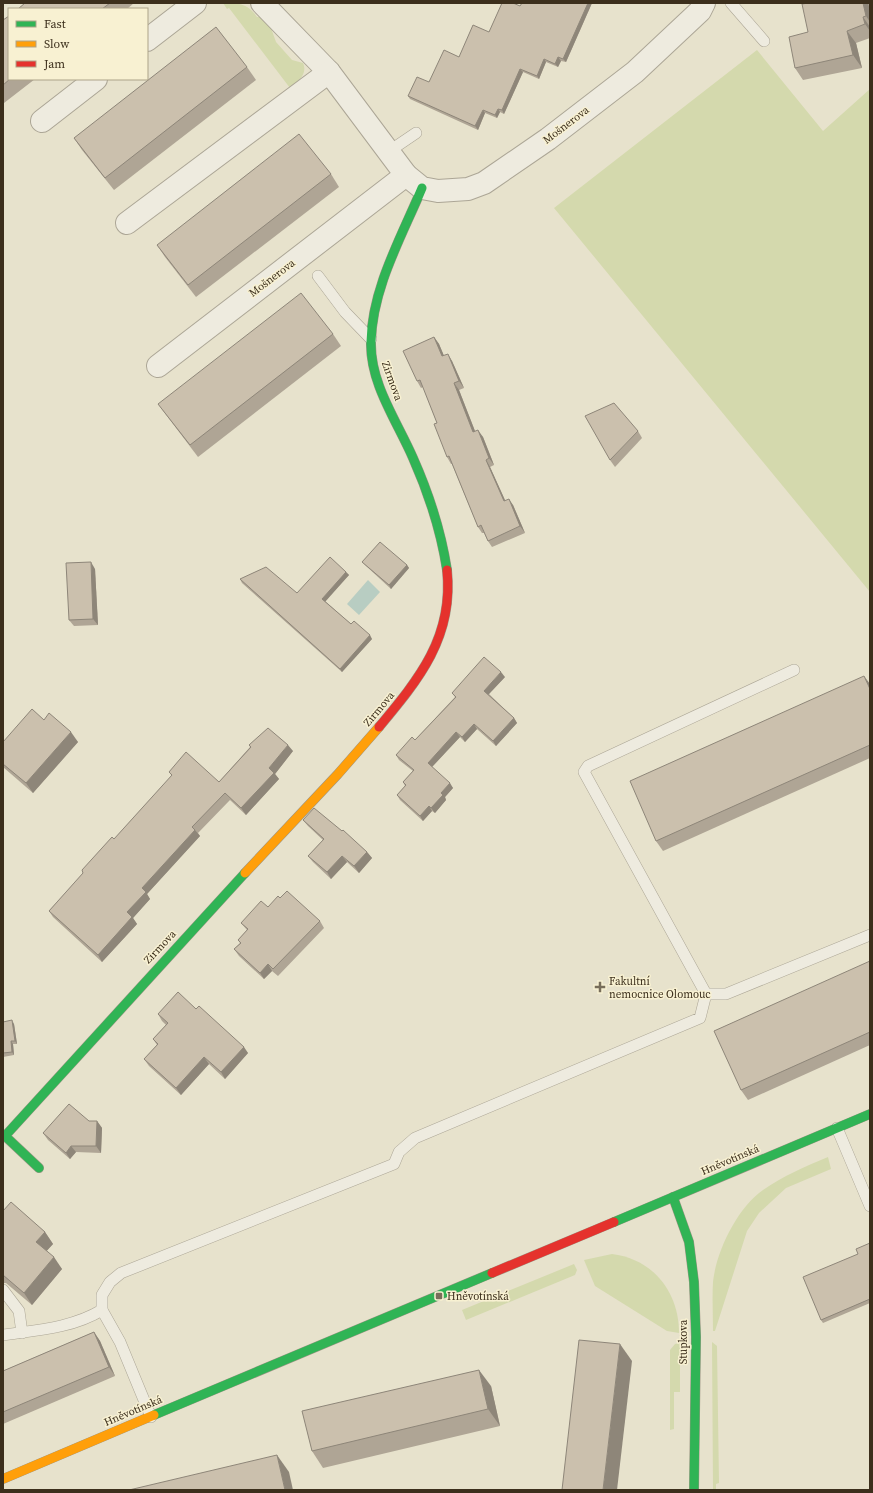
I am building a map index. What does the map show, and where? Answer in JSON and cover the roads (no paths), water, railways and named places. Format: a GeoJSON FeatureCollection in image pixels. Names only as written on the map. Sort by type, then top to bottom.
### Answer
{"type":"FeatureCollection","features":[{"type":"Feature","properties":{"kind":"street"},"geometry":{"type":"LineString","coordinates":[[148,39],[194,3]]}},
{"type":"Feature","properties":{"kind":"street"},"geometry":{"type":"LineString","coordinates":[[262,3],[328,72],[388,152],[414,182]]}},
{"type":"Feature","properties":{"kind":"street","name":"Mošnerova"},"geometry":{"type":"LineString","coordinates":[[158,366],[414,182],[454,191],[468,189],[484,183],[552,137],[635,72],[700,11],[704,3]]}},
{"type":"Feature","properties":{"kind":"street"},"geometry":{"type":"LineString","coordinates":[[127,223],[328,72]]}},
{"type":"Feature","properties":{"kind":"street"},"geometry":{"type":"LineString","coordinates":[[42,121],[95,80]]}},
{"type":"Feature","properties":{"kind":"street","name":"Zirmova"},"geometry":{"type":"LineString","coordinates":[[39,1168],[4,1135],[168,956],[366,744],[417,681],[437,645],[443,626],[448,597],[447,569],[442,540],[427,492],[375,377],[371,339],[376,309],[414,182]]}},
{"type":"Feature","properties":{"kind":"street","name":"Hněvotínská"},"geometry":{"type":"LineString","coordinates":[[3,1479],[870,1114]]}},
{"type":"Feature","properties":{"kind":"street","name":"Stupkova"},"geometry":{"type":"LineString","coordinates":[[673,1197],[689,1242],[694,1282],[696,1337],[694,1490]]}},
{"type":"Feature","properties":{"kind":"lane"},"geometry":{"type":"LineString","coordinates":[[732,3],[764,41]]}},
{"type":"Feature","properties":{"kind":"lane"},"geometry":{"type":"LineString","coordinates":[[388,152],[416,133]]}},
{"type":"Feature","properties":{"kind":"lane"},"geometry":{"type":"LineString","coordinates":[[318,276],[344,312],[371,339]]}},
{"type":"Feature","properties":{"kind":"lane"},"geometry":{"type":"LineString","coordinates":[[151,1417],[122,1348],[102,1310],[102,1295],[110,1282],[121,1273],[394,1164],[399,1152],[415,1138],[700,1018],[706,994],[584,772],[588,766],[794,670]]}},
{"type":"Feature","properties":{"kind":"lane"},"geometry":{"type":"LineString","coordinates":[[706,994],[726,994],[870,934]]}},
{"type":"Feature","properties":{"kind":"lane"},"geometry":{"type":"LineString","coordinates":[[837,1128],[870,1206]]}},
{"type":"Feature","properties":{"kind":"lane"},"geometry":{"type":"LineString","coordinates":[[3,1290],[19,1312],[22,1333]]}},
{"type":"Feature","properties":{"kind":"lane"},"geometry":{"type":"LineString","coordinates":[[3,1335],[71,1324],[90,1318],[102,1310]]}},
{"type":"Feature","properties":{"kind":"place","name":"Fakultní nemocnice Olomouc"},"geometry":{"type":"Point","coordinates":[600,987]}},
{"type":"Feature","properties":{"kind":"place","name":"Hněvotínská"},"geometry":{"type":"Point","coordinates":[439,1296]}}]}
